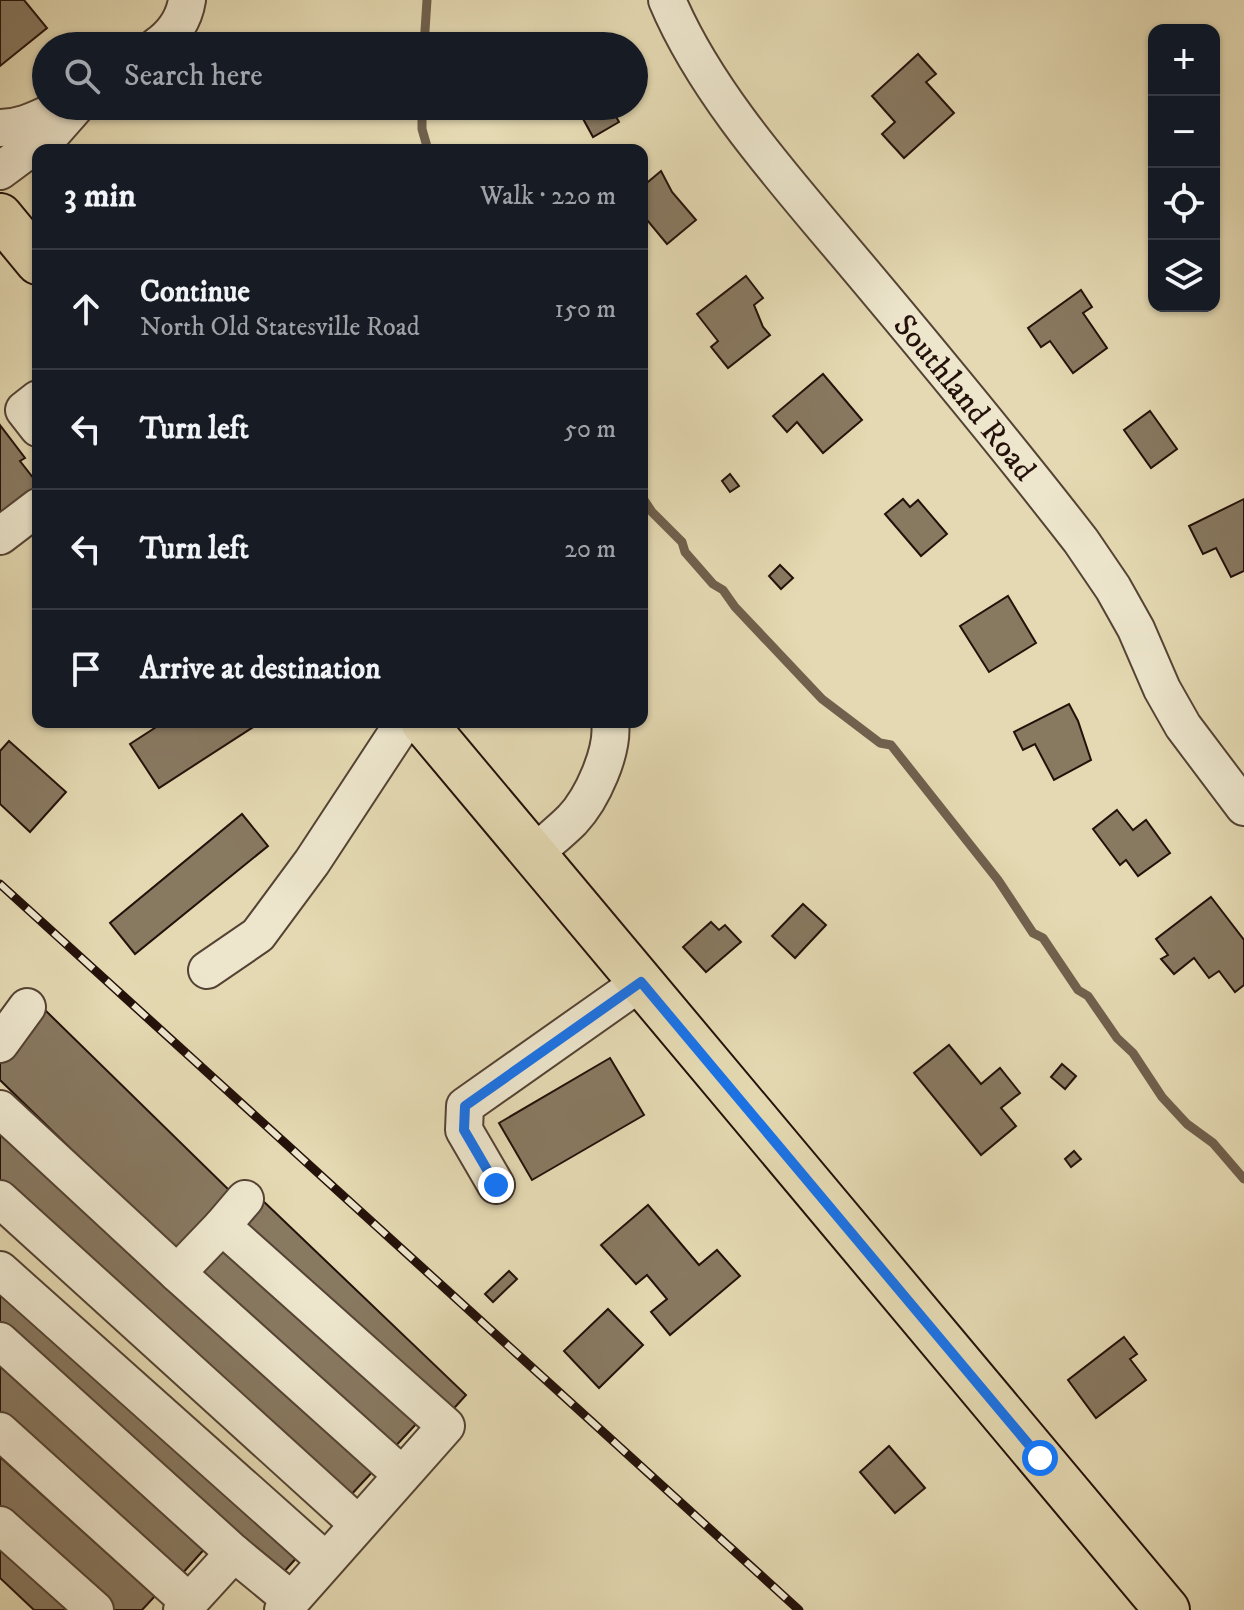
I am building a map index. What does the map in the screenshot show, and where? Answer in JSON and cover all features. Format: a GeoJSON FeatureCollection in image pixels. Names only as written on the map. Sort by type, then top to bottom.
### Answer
{"type":"FeatureCollection","features":[{"type":"Feature","properties":{"kind":"main road"},"geometry":{"type":"LineString","coordinates":[[0,216],[32,255]]}},
{"type":"Feature","properties":{"kind":"main road"},"geometry":{"type":"LineString","coordinates":[[428,728],[1167,1610]]}},
{"type":"Feature","properties":{"kind":"street"},"geometry":{"type":"LineString","coordinates":[[172,32],[185,15],[187,0]]}},
{"type":"Feature","properties":{"kind":"street","name":"Southland Road"},"geometry":{"type":"LineString","coordinates":[[667,0],[692,49],[764,153],[1081,541],[1136,629],[1162,689],[1183,726],[1244,807]]}},
{"type":"Feature","properties":{"kind":"street"},"geometry":{"type":"LineString","coordinates":[[0,128],[14,128],[40,120]]}},
{"type":"Feature","properties":{"kind":"street"},"geometry":{"type":"LineString","coordinates":[[36,144],[64,120]]}},
{"type":"Feature","properties":{"kind":"street"},"geometry":{"type":"LineString","coordinates":[[0,171],[32,147]]}},
{"type":"Feature","properties":{"kind":"street"},"geometry":{"type":"LineString","coordinates":[[0,536],[32,512]]}},
{"type":"Feature","properties":{"kind":"street"},"geometry":{"type":"LineString","coordinates":[[207,970],[258,935],[312,862],[400,728]]}},
{"type":"Feature","properties":{"kind":"street"},"geometry":{"type":"LineString","coordinates":[[534,854],[574,818],[594,786],[610,749],[610,728]]}},
{"type":"Feature","properties":{"kind":"street"},"geometry":{"type":"LineString","coordinates":[[496,1185],[464,1130],[465,1106],[641,982]]}},
{"type":"Feature","properties":{"kind":"street"},"geometry":{"type":"LineString","coordinates":[[0,1044],[27,1007]]}},
{"type":"Feature","properties":{"kind":"street"},"geometry":{"type":"LineString","coordinates":[[0,1109],[402,1475]]}},
{"type":"Feature","properties":{"kind":"street"},"geometry":{"type":"LineString","coordinates":[[0,1199],[358,1524]]}},
{"type":"Feature","properties":{"kind":"street"},"geometry":{"type":"LineString","coordinates":[[0,1341],[287,1605],[446,1426],[233,1212],[177,1273]]}},
{"type":"Feature","properties":{"kind":"street"},"geometry":{"type":"LineString","coordinates":[[0,1270],[326,1561]]}},
{"type":"Feature","properties":{"kind":"street"},"geometry":{"type":"LineString","coordinates":[[0,1431],[185,1606],[234,1553]]}},
{"type":"Feature","properties":{"kind":"street"},"geometry":{"type":"LineString","coordinates":[[0,1525],[95,1610]]}},
{"type":"Feature","properties":{"kind":"building"},"geometry":{"type":"Polygon","coordinates":[[[0,0],[24,0],[47,28],[42,32],[32,32],[32,40],[0,66],[0,0]]]}},
{"type":"Feature","properties":{"kind":"building"},"geometry":{"type":"Polygon","coordinates":[[[918,54],[936,74],[926,82],[954,113],[904,158],[882,134],[895,122],[872,96],[918,54]]]}},
{"type":"Feature","properties":{"kind":"building"},"geometry":{"type":"Polygon","coordinates":[[[584,120],[618,120],[619,122],[593,137],[584,120]]]}},
{"type":"Feature","properties":{"kind":"building"},"geometry":{"type":"Polygon","coordinates":[[[661,171],[672,192],[696,220],[667,244],[648,221],[648,182],[661,171]]]}},
{"type":"Feature","properties":{"kind":"building"},"geometry":{"type":"Polygon","coordinates":[[[746,276],[763,298],[754,305],[763,327],[770,335],[728,368],[711,347],[718,341],[697,314],[746,276]]]}},
{"type":"Feature","properties":{"kind":"building"},"geometry":{"type":"Polygon","coordinates":[[[1081,290],[1092,307],[1083,313],[1107,348],[1073,373],[1050,341],[1041,347],[1028,328],[1081,290]]]}},
{"type":"Feature","properties":{"kind":"building"},"geometry":{"type":"Polygon","coordinates":[[[823,374],[862,420],[823,453],[797,422],[787,432],[773,416],[823,374]]]}},
{"type":"Feature","properties":{"kind":"building"},"geometry":{"type":"Polygon","coordinates":[[[1150,411],[1177,449],[1151,468],[1124,430],[1150,411]]]}},
{"type":"Feature","properties":{"kind":"building"},"geometry":{"type":"Polygon","coordinates":[[[0,425],[25,458],[20,461],[32,476],[32,497],[0,521],[0,425]]]}},
{"type":"Feature","properties":{"kind":"building"},"geometry":{"type":"Polygon","coordinates":[[[730,474],[739,486],[730,492],[722,481],[730,474]]]}},
{"type":"Feature","properties":{"kind":"building"},"geometry":{"type":"Polygon","coordinates":[[[903,499],[910,507],[918,500],[947,534],[921,556],[885,514],[903,499]]]}},
{"type":"Feature","properties":{"kind":"building"},"geometry":{"type":"Polygon","coordinates":[[[1244,499],[1244,571],[1231,577],[1216,548],[1203,554],[1189,526],[1244,499]]]}},
{"type":"Feature","properties":{"kind":"building"},"geometry":{"type":"Polygon","coordinates":[[[780,565],[793,578],[781,589],[769,576],[780,565]]]}},
{"type":"Feature","properties":{"kind":"building"},"geometry":{"type":"Polygon","coordinates":[[[1008,596],[1036,643],[989,672],[960,626],[1008,596]]]}},
{"type":"Feature","properties":{"kind":"building"},"geometry":{"type":"Polygon","coordinates":[[[1069,704],[1091,760],[1054,780],[1035,744],[1023,750],[1014,732],[1069,704]]]}},
{"type":"Feature","properties":{"kind":"building"},"geometry":{"type":"Polygon","coordinates":[[[155,728],[252,728],[159,788],[130,744],[155,728]]]}},
{"type":"Feature","properties":{"kind":"building"},"geometry":{"type":"Polygon","coordinates":[[[9,741],[66,792],[30,832],[0,804],[0,751],[9,741]]]}},
{"type":"Feature","properties":{"kind":"building"},"geometry":{"type":"Polygon","coordinates":[[[1117,810],[1133,830],[1146,820],[1170,853],[1138,876],[1126,860],[1120,865],[1093,829],[1117,810]]]}},
{"type":"Feature","properties":{"kind":"building"},"geometry":{"type":"Polygon","coordinates":[[[242,814],[268,846],[135,954],[110,923],[242,814]]]}},
{"type":"Feature","properties":{"kind":"building"},"geometry":{"type":"Polygon","coordinates":[[[1211,897],[1244,940],[1244,985],[1235,992],[1219,971],[1209,978],[1194,958],[1174,974],[1161,959],[1168,955],[1156,939],[1211,897]]]}},
{"type":"Feature","properties":{"kind":"building"},"geometry":{"type":"Polygon","coordinates":[[[803,904],[826,925],[795,958],[772,936],[803,904]]]}},
{"type":"Feature","properties":{"kind":"building"},"geometry":{"type":"Polygon","coordinates":[[[711,922],[719,930],[725,925],[741,942],[706,972],[683,947],[711,922]]]}},
{"type":"Feature","properties":{"kind":"building"},"geometry":{"type":"Polygon","coordinates":[[[45,1010],[231,1192],[175,1250],[0,1080],[0,1057],[45,1010]]]}},
{"type":"Feature","properties":{"kind":"building"},"geometry":{"type":"Polygon","coordinates":[[[949,1045],[981,1084],[1000,1068],[1020,1093],[1001,1108],[1016,1126],[981,1155],[914,1073],[949,1045]]]}},
{"type":"Feature","properties":{"kind":"building"},"geometry":{"type":"Polygon","coordinates":[[[610,1058],[644,1115],[532,1180],[499,1123],[610,1058]]]}},
{"type":"Feature","properties":{"kind":"building"},"geometry":{"type":"Polygon","coordinates":[[[1062,1064],[1076,1076],[1065,1089],[1051,1077],[1062,1064]]]}},
{"type":"Feature","properties":{"kind":"building"},"geometry":{"type":"Polygon","coordinates":[[[0,1128],[376,1468],[349,1497],[0,1181],[0,1128]]]}},
{"type":"Feature","properties":{"kind":"building"},"geometry":{"type":"Polygon","coordinates":[[[1074,1151],[1081,1159],[1071,1167],[1065,1159],[1074,1151]]]}},
{"type":"Feature","properties":{"kind":"building"},"geometry":{"type":"Polygon","coordinates":[[[260,1198],[466,1395],[447,1416],[241,1218],[260,1198]]]}},
{"type":"Feature","properties":{"kind":"building"},"geometry":{"type":"Polygon","coordinates":[[[648,1205],[699,1265],[717,1250],[740,1276],[670,1335],[651,1312],[667,1299],[647,1275],[636,1284],[601,1245],[648,1205]]]}},
{"type":"Feature","properties":{"kind":"building"},"geometry":{"type":"Polygon","coordinates":[[[229,1243],[418,1422],[390,1452],[201,1272],[229,1243]]]}},
{"type":"Feature","properties":{"kind":"building"},"geometry":{"type":"Polygon","coordinates":[[[509,1271],[517,1279],[493,1302],[485,1294],[509,1271]]]}},
{"type":"Feature","properties":{"kind":"building"},"geometry":{"type":"Polygon","coordinates":[[[0,1286],[300,1554],[282,1574],[0,1323],[0,1286]]]}},
{"type":"Feature","properties":{"kind":"building"},"geometry":{"type":"Polygon","coordinates":[[[608,1309],[643,1345],[599,1388],[564,1351],[608,1309]]]}},
{"type":"Feature","properties":{"kind":"building"},"geometry":{"type":"Polygon","coordinates":[[[1124,1337],[1137,1354],[1130,1359],[1146,1380],[1096,1418],[1068,1380],[1124,1337]]]}},
{"type":"Feature","properties":{"kind":"building"},"geometry":{"type":"Polygon","coordinates":[[[0,1357],[208,1545],[181,1575],[0,1412],[0,1357]]]}},
{"type":"Feature","properties":{"kind":"building"},"geometry":{"type":"Polygon","coordinates":[[[889,1446],[925,1488],[895,1513],[860,1472],[889,1446]]]}},
{"type":"Feature","properties":{"kind":"building"},"geometry":{"type":"Polygon","coordinates":[[[0,1457],[155,1596],[142,1610],[107,1610],[0,1512],[0,1457]]]}},
{"type":"Feature","properties":{"kind":"building"},"geometry":{"type":"Polygon","coordinates":[[[0,1542],[74,1610],[34,1610],[0,1578],[0,1542]]]}},
{"type":"Feature","properties":{"kind":"waterway"},"geometry":{"type":"LineString","coordinates":[[425,32],[427,0]]}},
{"type":"Feature","properties":{"kind":"waterway"},"geometry":{"type":"LineString","coordinates":[[422,120],[426,144]]}},
{"type":"Feature","properties":{"kind":"waterway"},"geometry":{"type":"LineString","coordinates":[[648,506],[682,542],[685,552],[713,584],[723,590],[735,607],[822,699],[880,743],[891,745],[998,880],[1033,933],[1043,938],[1078,990],[1088,996],[1117,1038],[1133,1053],[1162,1097],[1187,1124],[1213,1143],[1244,1179]]}},
{"type":"Feature","properties":{"kind":"railway"},"geometry":{"type":"LineString","coordinates":[[0,884],[799,1610]]}},
{"type":"Feature","properties":{"kind":"route"},"geometry":{"type":"LineString","coordinates":[[496,1185],[464,1130],[465,1106],[641,982],[1040,1458]]}}]}
